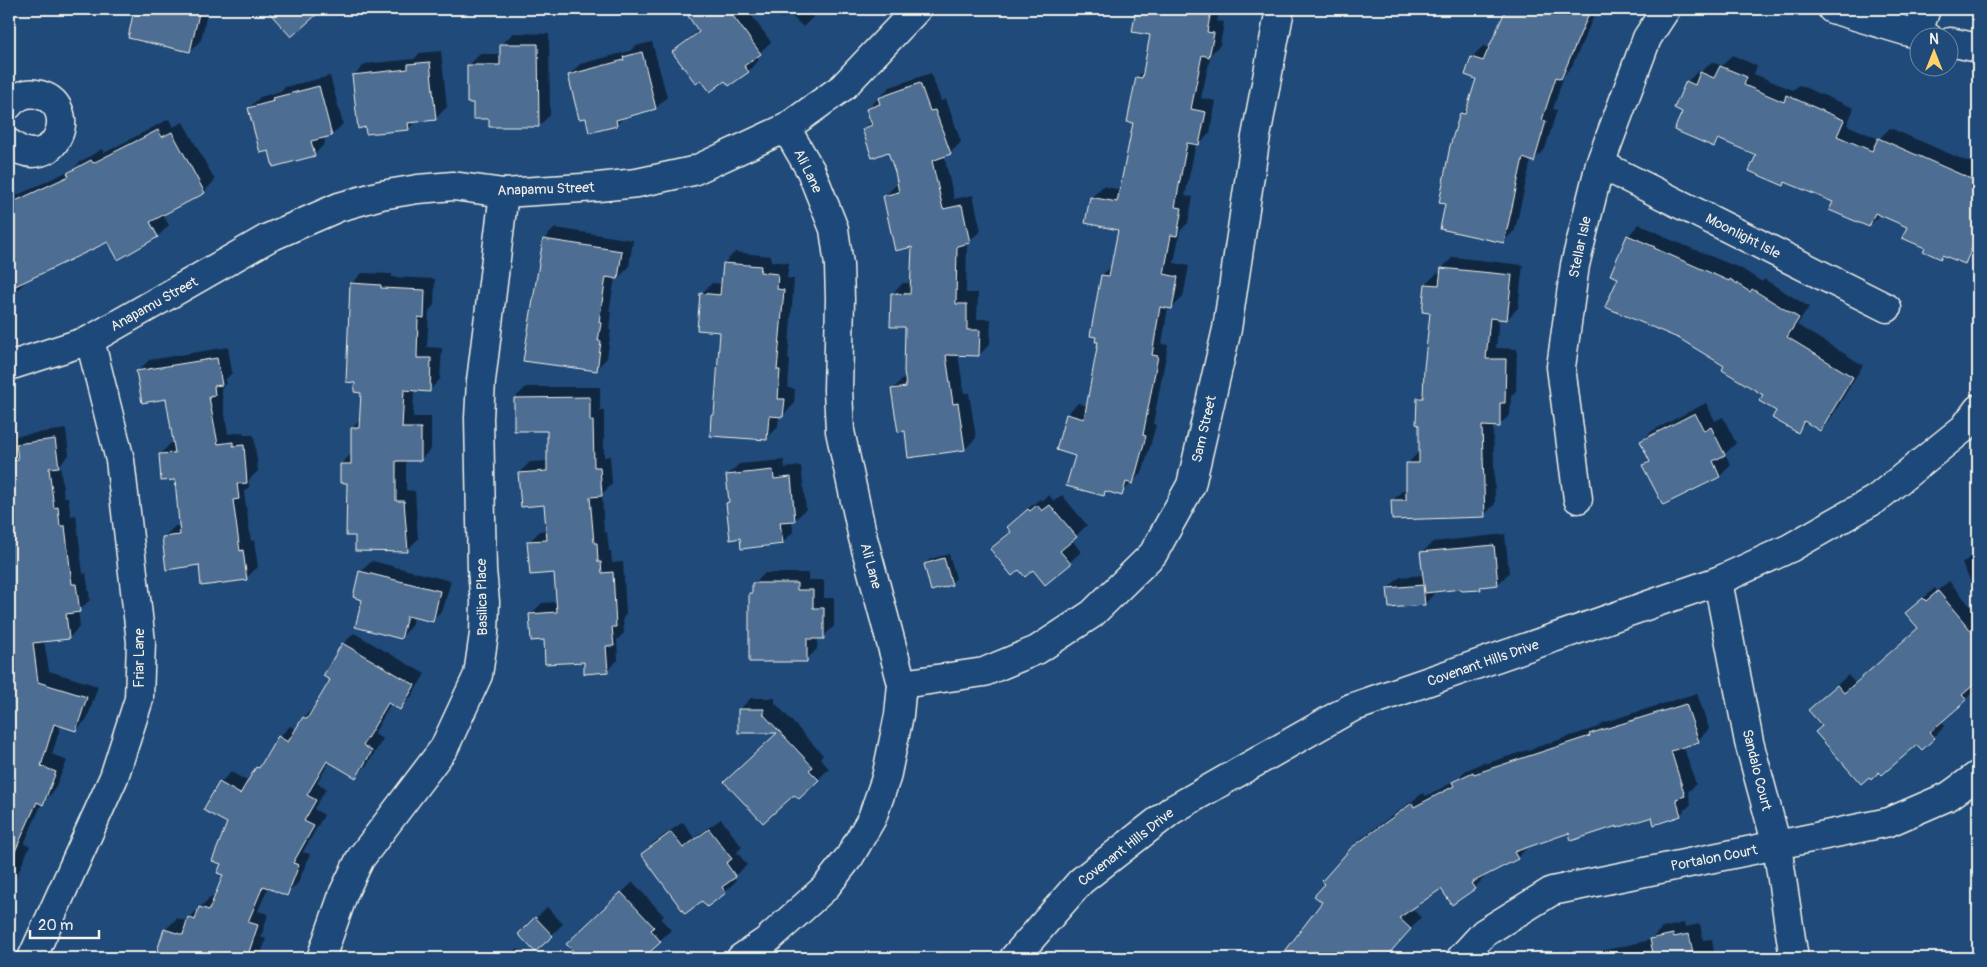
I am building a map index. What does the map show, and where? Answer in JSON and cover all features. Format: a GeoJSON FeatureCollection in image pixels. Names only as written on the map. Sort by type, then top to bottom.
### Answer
{"type":"FeatureCollection","features":[{"type":"Feature","properties":{"kind":"street","name":"Anapamu Street"},"geometry":{"type":"LineString","coordinates":[[9,366],[90,340],[268,238],[339,207],[381,195],[444,186],[504,193],[637,183],[693,171],[786,128],[844,87],[917,9]]}},
{"type":"Feature","properties":{"kind":"street","name":"Sam Street"},"geometry":{"type":"LineString","coordinates":[[902,684],[984,672],[1037,650],[1092,614],[1153,554],[1191,486],[1227,329],[1255,142],[1280,18],[1280,9]]}},
{"type":"Feature","properties":{"kind":"street","name":"Stellar Isle"},"geometry":{"type":"LineString","coordinates":[[1578,499],[1561,367],[1575,266],[1600,164],[1647,38],[1666,9]]}},
{"type":"Feature","properties":{"kind":"street"},"geometry":{"type":"LineString","coordinates":[[1832,9],[1910,32]]}},
{"type":"Feature","properties":{"kind":"street"},"geometry":{"type":"LineString","coordinates":[[1924,28],[1926,9]]}},
{"type":"Feature","properties":{"kind":"street"},"geometry":{"type":"LineString","coordinates":[[1960,44],[1978,48]]}},
{"type":"Feature","properties":{"kind":"street"},"geometry":{"type":"LineString","coordinates":[[9,105],[12,100],[23,95],[34,94],[46,97],[55,104],[61,114],[62,126],[59,137],[51,146],[41,152],[29,153],[18,150],[9,143]]}},
{"type":"Feature","properties":{"kind":"street","name":"Ali Lane"},"geometry":{"type":"LineString","coordinates":[[741,958],[766,941],[825,888],[850,856],[872,818],[886,778],[899,715],[902,684],[863,538],[840,431],[838,390],[840,290],[834,229],[811,171],[786,128]]}},
{"type":"Feature","properties":{"kind":"street","name":"Moonlight Isle"},"geometry":{"type":"LineString","coordinates":[[1600,164],[1887,308]]}},
{"type":"Feature","properties":{"kind":"street","name":"Basilica Place"},"geometry":{"type":"LineString","coordinates":[[321,958],[344,892],[360,859],[444,748],[478,675],[484,634],[485,610],[478,418],[504,193]]}},
{"type":"Feature","properties":{"kind":"street","name":"Friar Lane"},"geometry":{"type":"LineString","coordinates":[[32,958],[114,777],[139,699],[141,642],[120,460],[90,340]]}},
{"type":"Feature","properties":{"kind":"street","name":"Covenant Hills Drive"},"geometry":{"type":"LineString","coordinates":[[1014,958],[1081,881],[1172,810],[1352,708],[1718,582],[1790,548],[1876,499],[1964,428],[1978,409]]}},
{"type":"Feature","properties":{"kind":"street","name":"Sandalo Court"},"geometry":{"type":"LineString","coordinates":[[1718,582],[1749,742],[1776,846],[1793,952],[1790,958]]}},
{"type":"Feature","properties":{"kind":"street","name":"Portalon Court"},"geometry":{"type":"LineString","coordinates":[[1461,958],[1484,933],[1552,891],[1889,822],[1949,796],[1978,775]]}},
{"type":"Feature","properties":{"kind":"building"},"geometry":{"type":"Polygon","coordinates":[[[134,9],[200,9],[190,52],[128,38],[134,9]]]}},
{"type":"Feature","properties":{"kind":"building"},"geometry":{"type":"Polygon","coordinates":[[[266,9],[323,9],[291,37],[266,9]]]}},
{"type":"Feature","properties":{"kind":"building"},"geometry":{"type":"Polygon","coordinates":[[[698,9],[728,9],[761,54],[744,66],[749,72],[729,86],[725,81],[710,92],[701,80],[696,84],[672,52],[699,32],[688,16],[698,9]]]}},
{"type":"Feature","properties":{"kind":"building"},"geometry":{"type":"Polygon","coordinates":[[[1136,9],[1200,9],[1211,11],[1207,32],[1214,33],[1209,57],[1202,55],[1191,109],[1206,112],[1199,145],[1187,143],[1175,207],[1182,208],[1177,236],[1171,235],[1164,274],[1178,277],[1172,309],[1160,307],[1152,355],[1158,356],[1143,435],[1146,436],[1133,484],[1126,482],[1122,496],[1105,491],[1104,496],[1066,486],[1075,456],[1056,450],[1066,414],[1084,419],[1098,342],[1095,342],[1096,337],[1090,336],[1101,275],[1109,276],[1118,230],[1085,223],[1090,197],[1117,202],[1133,123],[1127,122],[1136,77],[1142,78],[1150,35],[1132,32],[1136,9]]]}},
{"type":"Feature","properties":{"kind":"building"},"geometry":{"type":"Polygon","coordinates":[[[1506,9],[1591,9],[1561,79],[1556,77],[1542,120],[1546,121],[1534,162],[1523,158],[1504,243],[1440,229],[1445,204],[1439,203],[1450,146],[1460,113],[1465,114],[1476,79],[1465,75],[1471,57],[1483,61],[1506,9]]]}},
{"type":"Feature","properties":{"kind":"building"},"geometry":{"type":"Polygon","coordinates":[[[500,44],[538,44],[539,127],[489,127],[489,119],[473,119],[473,103],[467,103],[467,65],[500,65],[500,44]]]}},
{"type":"Feature","properties":{"kind":"building"},"geometry":{"type":"Polygon","coordinates":[[[642,52],[656,109],[616,120],[617,126],[589,133],[586,118],[579,119],[568,75],[624,60],[623,57],[642,52]]]}},
{"type":"Feature","properties":{"kind":"building"},"geometry":{"type":"Polygon","coordinates":[[[430,62],[436,120],[408,123],[409,130],[366,134],[365,127],[358,129],[352,75],[408,69],[408,64],[430,62]]]}},
{"type":"Feature","properties":{"kind":"building"},"geometry":{"type":"Polygon","coordinates":[[[1720,66],[1747,77],[1744,85],[1784,102],[1786,95],[1844,120],[1837,136],[1872,151],[1878,138],[1978,182],[1978,234],[1965,264],[1942,255],[1941,259],[1923,251],[1925,248],[1902,238],[1907,227],[1875,213],[1869,227],[1829,210],[1833,202],[1785,182],[1784,186],[1749,171],[1756,155],[1718,139],[1714,147],[1674,130],[1682,112],[1674,108],[1686,81],[1695,85],[1700,72],[1714,78],[1720,66]]]}},
{"type":"Feature","properties":{"kind":"building"},"geometry":{"type":"Polygon","coordinates":[[[920,83],[930,111],[935,110],[951,154],[932,161],[943,209],[962,205],[970,243],[957,246],[956,304],[967,304],[967,330],[980,330],[979,356],[946,355],[953,404],[958,403],[965,450],[908,458],[905,431],[898,432],[891,389],[906,387],[904,371],[905,327],[890,327],[891,293],[910,294],[912,247],[895,251],[883,196],[899,192],[895,172],[888,152],[872,158],[862,129],[872,125],[866,109],[880,104],[878,98],[920,83]]]}},
{"type":"Feature","properties":{"kind":"building"},"geometry":{"type":"Polygon","coordinates":[[[319,86],[332,136],[311,141],[315,156],[273,167],[269,151],[260,153],[248,108],[274,101],[273,98],[319,86]]]}},
{"type":"Feature","properties":{"kind":"building"},"geometry":{"type":"Polygon","coordinates":[[[158,130],[162,137],[172,132],[205,193],[150,222],[158,237],[118,260],[108,242],[9,289],[9,204],[69,176],[67,173],[91,160],[93,163],[158,130]]]}},
{"type":"Feature","properties":{"kind":"building"},"geometry":{"type":"Polygon","coordinates":[[[1627,235],[1729,281],[1730,279],[1750,292],[1752,289],[1799,318],[1787,337],[1853,377],[1820,431],[1804,421],[1798,433],[1772,418],[1776,411],[1759,401],[1763,395],[1722,370],[1724,366],[1680,339],[1605,307],[1618,278],[1610,275],[1627,235]]]}},
{"type":"Feature","properties":{"kind":"building"},"geometry":{"type":"Polygon","coordinates":[[[543,239],[622,251],[618,279],[606,277],[599,322],[601,323],[598,341],[601,341],[597,371],[523,361],[543,239]]]}},
{"type":"Feature","properties":{"kind":"building"},"geometry":{"type":"Polygon","coordinates":[[[723,263],[761,266],[760,272],[778,274],[777,289],[784,290],[777,370],[780,370],[778,399],[785,399],[783,417],[769,416],[767,440],[710,436],[711,415],[714,415],[720,332],[697,330],[700,293],[720,295],[723,263]]]}},
{"type":"Feature","properties":{"kind":"building"},"geometry":{"type":"Polygon","coordinates":[[[1441,268],[1512,275],[1507,320],[1490,318],[1486,359],[1506,359],[1505,403],[1500,403],[1500,427],[1482,426],[1485,517],[1392,520],[1391,500],[1406,500],[1406,463],[1419,463],[1419,425],[1416,424],[1417,398],[1423,398],[1430,313],[1422,312],[1425,284],[1439,285],[1441,268]]]}},
{"type":"Feature","properties":{"kind":"building"},"geometry":{"type":"Polygon","coordinates":[[[350,283],[381,285],[381,288],[425,290],[424,318],[418,317],[417,358],[431,358],[430,392],[404,390],[402,428],[421,428],[421,461],[396,461],[396,501],[404,501],[408,552],[355,551],[355,536],[346,536],[347,483],[340,483],[340,464],[351,464],[351,428],[359,428],[361,393],[354,392],[355,383],[346,382],[350,283]]]}},
{"type":"Feature","properties":{"kind":"building"},"geometry":{"type":"Polygon","coordinates":[[[217,358],[222,385],[214,386],[215,396],[209,397],[218,444],[233,442],[233,446],[244,445],[247,483],[237,484],[239,499],[233,500],[240,551],[243,550],[247,580],[201,586],[199,565],[166,570],[162,537],[180,535],[175,480],[161,481],[159,454],[175,453],[166,399],[142,403],[136,371],[217,358]]]}},
{"type":"Feature","properties":{"kind":"building"},"geometry":{"type":"Polygon","coordinates":[[[590,397],[590,421],[593,421],[594,467],[600,467],[602,496],[590,497],[594,543],[597,543],[598,562],[601,562],[602,573],[613,572],[616,627],[612,627],[614,646],[606,646],[608,672],[584,674],[584,662],[545,664],[544,640],[531,641],[529,614],[557,612],[554,573],[530,575],[527,541],[547,540],[544,505],[521,507],[518,473],[547,471],[547,431],[514,431],[514,398],[590,397]]]}},
{"type":"Feature","properties":{"kind":"building"},"geometry":{"type":"Polygon","coordinates":[[[1695,413],[1704,431],[1711,427],[1725,455],[1713,461],[1720,477],[1663,505],[1642,465],[1650,462],[1640,441],[1695,413]]]}},
{"type":"Feature","properties":{"kind":"building"},"geometry":{"type":"Polygon","coordinates":[[[55,439],[59,467],[49,468],[54,508],[58,507],[60,526],[65,526],[72,584],[76,584],[80,612],[66,614],[69,639],[33,643],[38,682],[87,697],[76,731],[54,724],[41,766],[56,772],[43,805],[37,802],[9,865],[9,672],[13,674],[9,645],[9,461],[18,460],[16,444],[55,439]]]}},
{"type":"Feature","properties":{"kind":"building"},"geometry":{"type":"Polygon","coordinates":[[[773,470],[774,479],[791,477],[795,521],[780,522],[783,544],[741,549],[740,538],[730,540],[726,503],[729,502],[726,475],[773,470]]]}},
{"type":"Feature","properties":{"kind":"building"},"geometry":{"type":"Polygon","coordinates":[[[1037,505],[1042,511],[1050,505],[1077,537],[1060,551],[1071,564],[1045,585],[1033,570],[1025,577],[1019,570],[1012,576],[990,549],[1011,532],[1007,527],[1028,509],[1030,511],[1037,505]]]}},
{"type":"Feature","properties":{"kind":"building"},"geometry":{"type":"Polygon","coordinates":[[[1494,545],[1498,585],[1480,587],[1481,590],[1462,591],[1461,589],[1425,593],[1420,552],[1494,545]]]}},
{"type":"Feature","properties":{"kind":"building"},"geometry":{"type":"Polygon","coordinates":[[[944,558],[952,585],[931,591],[924,564],[944,558]]]}},
{"type":"Feature","properties":{"kind":"building"},"geometry":{"type":"Polygon","coordinates":[[[359,571],[440,591],[433,622],[407,616],[401,639],[355,627],[362,600],[353,597],[359,571]]]}},
{"type":"Feature","properties":{"kind":"building"},"geometry":{"type":"Polygon","coordinates":[[[752,583],[797,583],[797,590],[813,590],[813,608],[824,608],[824,639],[807,639],[807,662],[749,662],[749,593],[752,593],[752,583]]]}},
{"type":"Feature","properties":{"kind":"building"},"geometry":{"type":"Polygon","coordinates":[[[1423,585],[1425,605],[1389,608],[1387,588],[1423,585]]]}},
{"type":"Feature","properties":{"kind":"building"},"geometry":{"type":"Polygon","coordinates":[[[1938,591],[1978,639],[1978,681],[1962,695],[1967,700],[1930,732],[1935,738],[1922,750],[1917,745],[1882,775],[1879,772],[1871,780],[1869,777],[1861,784],[1815,732],[1822,726],[1808,710],[1837,685],[1844,693],[1918,628],[1905,613],[1923,598],[1926,601],[1938,591]]]}},
{"type":"Feature","properties":{"kind":"building"},"geometry":{"type":"Polygon","coordinates":[[[342,643],[415,685],[400,710],[388,703],[363,745],[372,751],[356,778],[327,761],[307,795],[316,800],[304,821],[314,826],[293,863],[299,865],[287,896],[263,886],[248,922],[258,925],[247,958],[181,958],[157,951],[164,929],[183,935],[188,917],[195,920],[199,907],[209,910],[223,875],[217,873],[221,864],[212,861],[227,823],[203,810],[219,782],[240,794],[256,767],[259,768],[278,736],[288,742],[303,717],[307,719],[330,680],[323,676],[342,643]]]}},
{"type":"Feature","properties":{"kind":"building"},"geometry":{"type":"Polygon","coordinates":[[[1686,704],[1699,742],[1671,751],[1685,796],[1676,799],[1681,816],[1654,825],[1652,817],[1571,841],[1569,833],[1514,852],[1518,859],[1471,883],[1475,889],[1452,905],[1441,889],[1399,918],[1411,929],[1385,958],[1280,958],[1322,902],[1314,896],[1325,884],[1322,881],[1351,848],[1412,803],[1414,807],[1454,786],[1452,782],[1473,772],[1474,774],[1590,736],[1589,734],[1686,704]]]}},
{"type":"Feature","properties":{"kind":"building"},"geometry":{"type":"Polygon","coordinates":[[[738,709],[764,709],[764,715],[813,767],[809,770],[819,780],[799,799],[794,795],[763,823],[724,782],[777,733],[738,733],[738,709]]]}},
{"type":"Feature","properties":{"kind":"building"},"geometry":{"type":"Polygon","coordinates":[[[709,829],[732,859],[726,863],[736,877],[722,887],[726,893],[707,907],[702,901],[685,914],[641,854],[671,832],[683,848],[709,829]]]}},
{"type":"Feature","properties":{"kind":"building"},"geometry":{"type":"Polygon","coordinates":[[[621,892],[654,927],[651,930],[661,942],[643,958],[580,958],[566,944],[621,892]]]}},
{"type":"Feature","properties":{"kind":"building"},"geometry":{"type":"Polygon","coordinates":[[[535,917],[553,936],[535,952],[518,934],[535,917]]]}},
{"type":"Feature","properties":{"kind":"building"},"geometry":{"type":"Polygon","coordinates":[[[1673,934],[1674,937],[1689,934],[1694,958],[1654,958],[1650,939],[1673,934]]]}}]}
